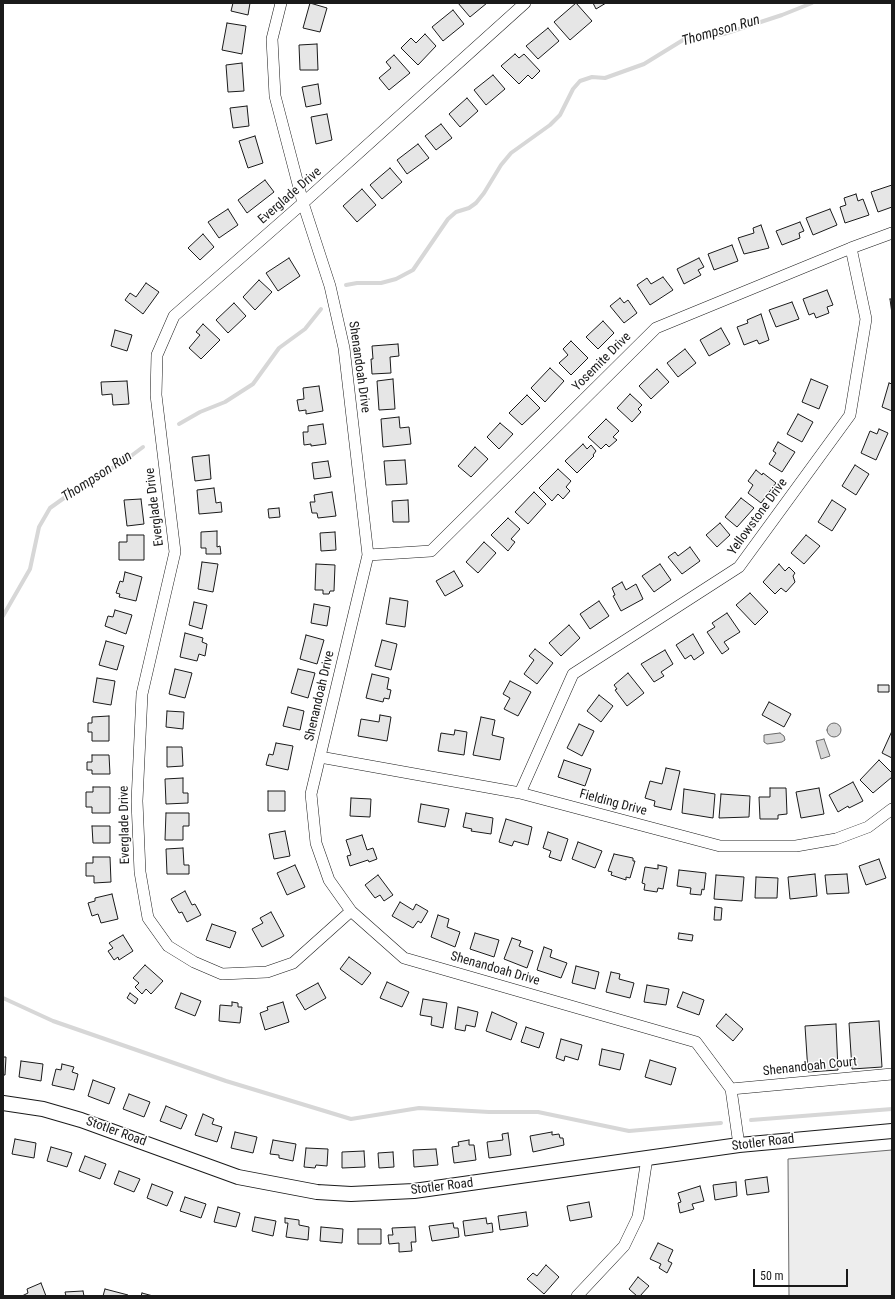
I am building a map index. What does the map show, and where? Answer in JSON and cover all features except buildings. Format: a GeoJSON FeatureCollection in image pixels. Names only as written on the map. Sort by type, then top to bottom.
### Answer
{"type":"FeatureCollection","features":[{"type":"Feature","properties":{"kind":"street","name":"Shenandoah Drive"},"geometry":{"type":"LineString","coordinates":[[281,3],[272,39],[275,96],[303,203],[330,286],[344,348],[368,555],[311,794],[316,843],[329,880],[351,911],[404,958],[696,1042],[731,1089],[739,1145]]}},
{"type":"Feature","properties":{"kind":"street","name":"Everglade Drive"},"geometry":{"type":"LineString","coordinates":[[351,911],[294,963],[267,972],[222,974],[194,962],[168,946],[148,918],[140,872],[137,802],[142,694],[175,552],[156,394],[157,355],[174,316],[303,203],[525,3]]}},
{"type":"Feature","properties":{"kind":"street","name":"Yosemite Drive"},"geometry":{"type":"LineString","coordinates":[[368,555],[431,551],[656,328],[850,248],[892,233]]}},
{"type":"Feature","properties":{"kind":"street","name":"Yellowstone Drive"},"geometry":{"type":"LineString","coordinates":[[520,793],[573,674],[739,567],[850,415],[866,319],[850,248]]}},
{"type":"Feature","properties":{"kind":"street","name":"Fielding Drive"},"geometry":{"type":"LineString","coordinates":[[320,757],[520,793],[720,846],[796,846],[836,839],[868,827],[892,809]]}},
{"type":"Feature","properties":{"kind":"street","name":"Shenandoah Court"},"geometry":{"type":"LineString","coordinates":[[731,1089],[892,1074]]}},
{"type":"Feature","properties":{"kind":"street","name":"Stotler Road"},"geometry":{"type":"LineString","coordinates":[[3,1103],[43,1109],[81,1120],[238,1177],[317,1192],[351,1194],[414,1191],[739,1145],[892,1131]]}},
{"type":"Feature","properties":{"kind":"street"},"geometry":{"type":"LineString","coordinates":[[577,1296],[624,1246],[638,1217],[647,1158]]}},
{"type":"Feature","properties":{"kind":"shaded area"},"geometry":{"type":"Polygon","coordinates":[[[834,723],[839,725],[841,730],[839,735],[834,737],[829,735],[827,730],[829,725],[834,723]]]}},
{"type":"Feature","properties":{"kind":"shaded area"},"geometry":{"type":"Polygon","coordinates":[[[780,733],[784,736],[785,740],[782,742],[767,744],[764,742],[764,735],[780,733]]]}},
{"type":"Feature","properties":{"kind":"shaded area"},"geometry":{"type":"Polygon","coordinates":[[[824,739],[830,756],[821,759],[816,741],[824,739]]]}},
{"type":"Feature","properties":{"kind":"shaded area"},"geometry":{"type":"Polygon","coordinates":[[[892,1150],[892,1296],[789,1296],[788,1159],[892,1150]]]}},
{"type":"Feature","properties":{"kind":"waterway","name":"Thompson Run"},"geometry":{"type":"LineString","coordinates":[[346,285],[357,283],[381,283],[396,279],[413,270],[448,219],[456,212],[469,208],[476,203],[501,165],[511,153],[550,125],[560,115],[573,89],[580,81],[592,77],[605,78],[644,64],[683,40],[724,34],[782,15],[812,3]]}},
{"type":"Feature","properties":{"kind":"waterway","name":"Thompson Run"},"geometry":{"type":"LineString","coordinates":[[179,424],[200,412],[225,402],[253,384],[279,348],[305,329],[321,309]]}},
{"type":"Feature","properties":{"kind":"waterway","name":"Thompson Run"},"geometry":{"type":"LineString","coordinates":[[3,616],[30,569],[39,527],[50,508],[85,483],[123,462],[143,447]]}},
{"type":"Feature","properties":{"kind":"waterway"},"geometry":{"type":"LineString","coordinates":[[3,998],[53,1021],[226,1081],[351,1119],[419,1108],[489,1112],[538,1112],[629,1131],[721,1123]]}},
{"type":"Feature","properties":{"kind":"waterway"},"geometry":{"type":"LineString","coordinates":[[751,1120],[892,1109]]}}]}
